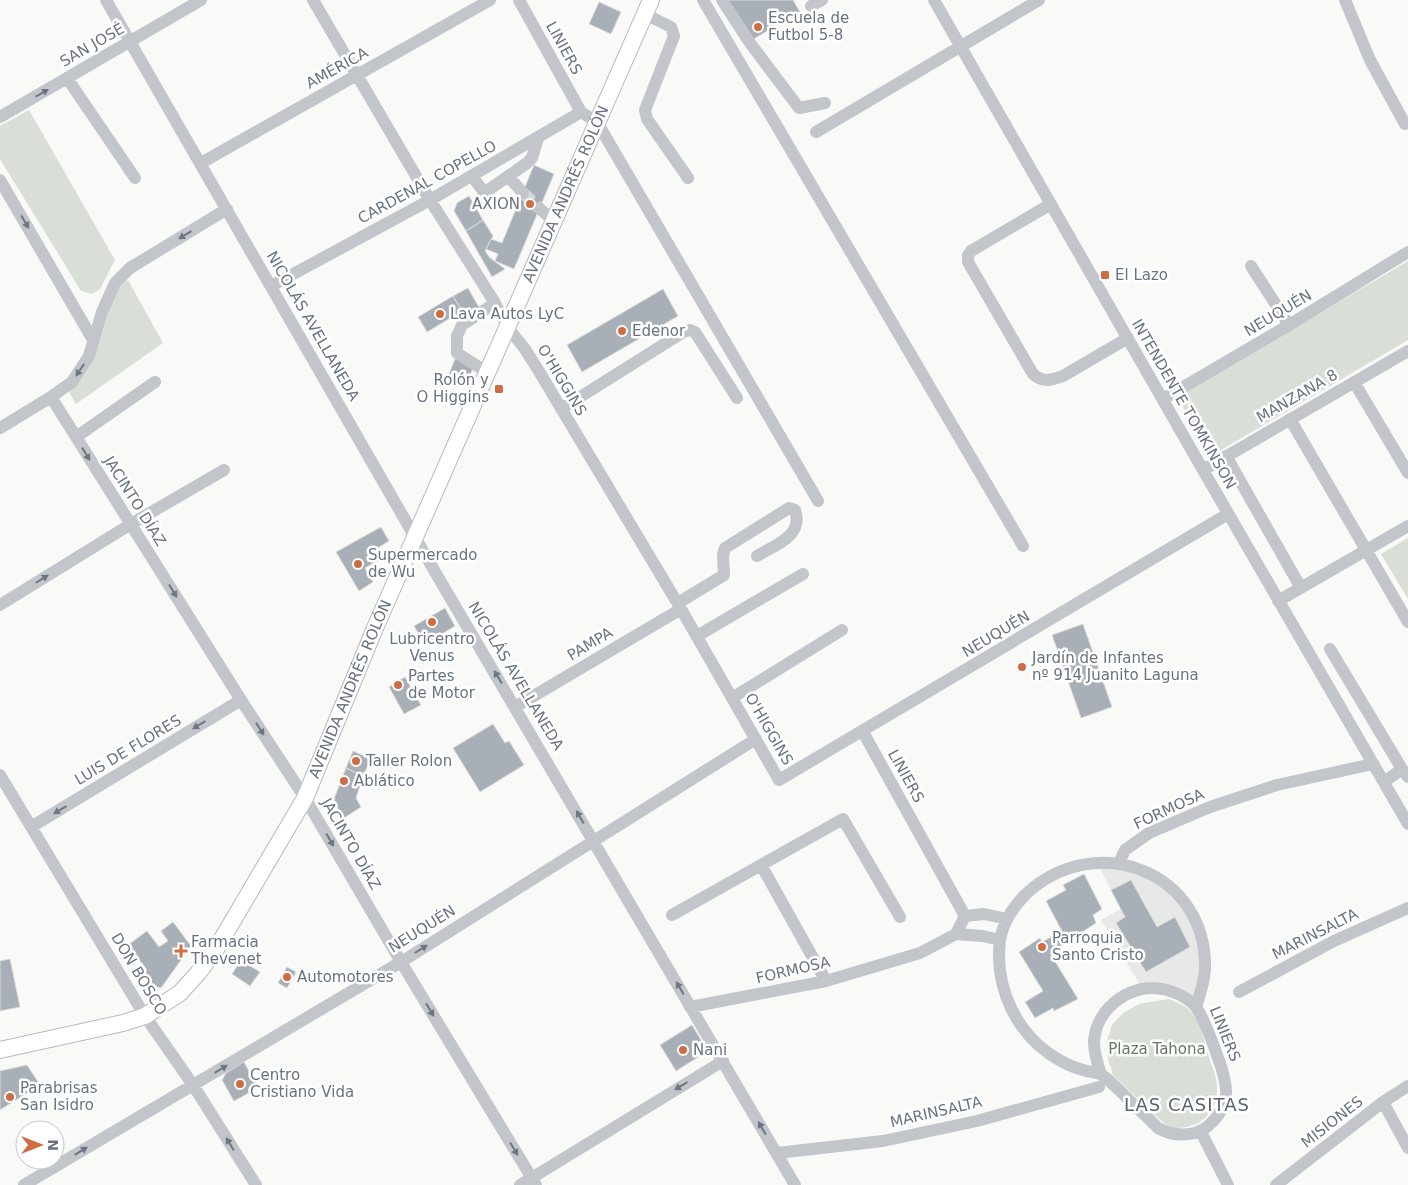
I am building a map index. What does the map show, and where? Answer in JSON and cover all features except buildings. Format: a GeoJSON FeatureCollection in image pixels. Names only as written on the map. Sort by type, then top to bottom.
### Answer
{"type":"FeatureCollection","features":[{"type":"Feature","properties":{"kind":"main road","name":"AVENIDA ANDRÉS ROLÓN"},"geometry":{"type":"LineString","coordinates":[[0,1050],[123,1023],[145,1016],[180,993],[215,950],[305,798],[375,628],[648,7]]}},
{"type":"Feature","properties":{"kind":"street","name":"NICOLÁS AVELLANEDA"},"geometry":{"type":"LineString","coordinates":[[106,0],[415,537],[795,1185]]}},
{"type":"Feature","properties":{"kind":"street","name":"SAN JOSÉ"},"geometry":{"type":"LineString","coordinates":[[0,118],[200,0]]}},
{"type":"Feature","properties":{"kind":"street","name":"O'HIGGINS"},"geometry":{"type":"LineString","coordinates":[[313,0],[430,200],[495,303],[508,328],[525,349],[680,606],[779,780]]}},
{"type":"Feature","properties":{"kind":"street","name":"AMÉRICA"},"geometry":{"type":"LineString","coordinates":[[201,164],[490,0]]}},
{"type":"Feature","properties":{"kind":"street","name":"LINIERS"},"geometry":{"type":"LineString","coordinates":[[519,0],[581,112]]}},
{"type":"Feature","properties":{"kind":"street"},"geometry":{"type":"LineString","coordinates":[[703,0],[1023,546]]}},
{"type":"Feature","properties":{"kind":"street"},"geometry":{"type":"LineString","coordinates":[[722,0],[750,43],[799,108],[825,103]]}},
{"type":"Feature","properties":{"kind":"street","name":"INTENDENTE TOMKINSON"},"geometry":{"type":"LineString","coordinates":[[934,0],[1408,824]]}},
{"type":"Feature","properties":{"kind":"street"},"geometry":{"type":"LineString","coordinates":[[816,132],[1039,0]]}},
{"type":"Feature","properties":{"kind":"street"},"geometry":{"type":"LineString","coordinates":[[1345,0],[1370,60],[1405,124]]}},
{"type":"Feature","properties":{"kind":"street"},"geometry":{"type":"LineString","coordinates":[[648,7],[672,27],[674,36],[645,110],[647,119],[688,178]]}},
{"type":"Feature","properties":{"kind":"street"},"geometry":{"type":"LineString","coordinates":[[67,78],[135,178]]}},
{"type":"Feature","properties":{"kind":"street"},"geometry":{"type":"LineString","coordinates":[[581,112],[597,122],[818,501]]}},
{"type":"Feature","properties":{"kind":"street","name":"CARDENAL COPELLO"},"geometry":{"type":"LineString","coordinates":[[271,286],[430,200],[581,112]]}},
{"type":"Feature","properties":{"kind":"street"},"geometry":{"type":"LineString","coordinates":[[472,176],[483,190],[487,191],[528,163],[532,158],[538,138]]}},
{"type":"Feature","properties":{"kind":"street"},"geometry":{"type":"LineString","coordinates":[[508,176],[523,193]]}},
{"type":"Feature","properties":{"kind":"street"},"geometry":{"type":"LineString","coordinates":[[0,180],[93,340]]}},
{"type":"Feature","properties":{"kind":"street"},"geometry":{"type":"LineString","coordinates":[[1051,204],[971,251],[968,255],[968,262],[1033,374],[1040,380],[1052,380],[1063,376],[1128,338]]}},
{"type":"Feature","properties":{"kind":"street"},"geometry":{"type":"LineString","coordinates":[[539,208],[555,222]]}},
{"type":"Feature","properties":{"kind":"street"},"geometry":{"type":"LineString","coordinates":[[0,428],[51,398],[72,382],[89,356],[102,312],[115,283],[130,268],[227,210]]}},
{"type":"Feature","properties":{"kind":"street","name":"NEUQUÉN"},"geometry":{"type":"LineString","coordinates":[[1163,399],[1408,252]]}},
{"type":"Feature","properties":{"kind":"street"},"geometry":{"type":"LineString","coordinates":[[1251,266],[1289,325]]}},
{"type":"Feature","properties":{"kind":"street"},"geometry":{"type":"LineString","coordinates":[[488,373],[457,352],[457,336],[462,325],[495,303]]}},
{"type":"Feature","properties":{"kind":"street"},"geometry":{"type":"LineString","coordinates":[[561,409],[685,331],[690,330],[695,332],[737,398]]}},
{"type":"Feature","properties":{"kind":"street","name":"MANZANA 8"},"geometry":{"type":"LineString","coordinates":[[1203,470],[1408,350]]}},
{"type":"Feature","properties":{"kind":"street"},"geometry":{"type":"LineString","coordinates":[[76,437],[155,382]]}},
{"type":"Feature","properties":{"kind":"street"},"geometry":{"type":"LineString","coordinates":[[1354,382],[1408,473]]}},
{"type":"Feature","properties":{"kind":"street","name":"JACINTO DÍAZ"},"geometry":{"type":"LineString","coordinates":[[51,398],[305,798],[401,962],[534,1182]]}},
{"type":"Feature","properties":{"kind":"street"},"geometry":{"type":"LineString","coordinates":[[1290,419],[1408,622]]}},
{"type":"Feature","properties":{"kind":"street"},"geometry":{"type":"LineString","coordinates":[[1226,456],[1301,588]]}},
{"type":"Feature","properties":{"kind":"street"},"geometry":{"type":"LineString","coordinates":[[0,605],[131,524],[224,470]]}},
{"type":"Feature","properties":{"kind":"street","name":"PAMPA"},"geometry":{"type":"LineString","coordinates":[[515,707],[680,606],[724,575],[723,555],[725,548],[789,508],[795,510],[798,517],[796,528],[789,538],[757,556]]}},
{"type":"Feature","properties":{"kind":"street","name":"NEUQUÉN"},"geometry":{"type":"LineString","coordinates":[[779,780],[863,732],[1228,514]]}},
{"type":"Feature","properties":{"kind":"street"},"geometry":{"type":"LineString","coordinates":[[1278,601],[1408,526]]}},
{"type":"Feature","properties":{"kind":"street"},"geometry":{"type":"LineString","coordinates":[[697,636],[803,574]]}},
{"type":"Feature","properties":{"kind":"street"},"geometry":{"type":"LineString","coordinates":[[732,698],[842,630]]}},
{"type":"Feature","properties":{"kind":"street"},"geometry":{"type":"LineString","coordinates":[[1330,649],[1405,773],[1384,782]]}},
{"type":"Feature","properties":{"kind":"street","name":"LUIS DE FLORES"},"geometry":{"type":"LineString","coordinates":[[32,827],[241,700]]}},
{"type":"Feature","properties":{"kind":"street","name":"LINIERS"},"geometry":{"type":"LineString","coordinates":[[863,732],[965,916]]}},
{"type":"Feature","properties":{"kind":"street","name":"NEUQUÉN"},"geometry":{"type":"LineString","coordinates":[[24,1185],[401,962],[756,739]]}},
{"type":"Feature","properties":{"kind":"street","name":"FORMOSA"},"geometry":{"type":"LineString","coordinates":[[1119,863],[1125,850],[1149,833],[1210,807],[1277,785],[1373,764]]}},
{"type":"Feature","properties":{"kind":"street","name":"DON BOSCO"},"geometry":{"type":"LineString","coordinates":[[0,775],[145,1016],[193,1085],[256,1185]]}},
{"type":"Feature","properties":{"kind":"street"},"geometry":{"type":"LineString","coordinates":[[672,916],[843,819],[900,917]]}},
{"type":"Feature","properties":{"kind":"street"},"geometry":{"type":"LineString","coordinates":[[1119,863],[1097,862],[1082,864],[1054,874],[1030,890],[1020,901],[1003,925],[1000,940],[999,961],[1001,981],[1007,1001],[1017,1020],[1029,1036],[1050,1054],[1100,1081],[1159,1128],[1186,1135],[1201,1132],[1228,1185]]}},
{"type":"Feature","properties":{"kind":"street","name":"LINIERS"},"geometry":{"type":"LineString","coordinates":[[1119,863],[1137,868],[1154,876],[1169,887],[1182,900],[1193,916],[1200,933],[1204,961],[1202,989],[1196,1007],[1214,1046],[1224,1076],[1225,1093],[1225,1101],[1215,1120],[1201,1132]]}},
{"type":"Feature","properties":{"kind":"street"},"geometry":{"type":"LineString","coordinates":[[762,865],[826,981]]}},
{"type":"Feature","properties":{"kind":"street","name":"MARINSALTA"},"geometry":{"type":"LineString","coordinates":[[1239,992],[1341,937],[1408,908]]}},
{"type":"Feature","properties":{"kind":"street"},"geometry":{"type":"LineString","coordinates":[[1000,940],[983,936],[956,934],[965,916],[984,914],[1007,919]]}},
{"type":"Feature","properties":{"kind":"street","name":"FORMOSA"},"geometry":{"type":"LineString","coordinates":[[690,1007],[826,981],[920,952],[956,934]]}},
{"type":"Feature","properties":{"kind":"street"},"geometry":{"type":"LineString","coordinates":[[1100,1081],[1095,1058],[1094,1040],[1099,1023],[1109,1008],[1122,996],[1148,988],[1161,988],[1186,998],[1196,1007]]}},
{"type":"Feature","properties":{"kind":"street"},"geometry":{"type":"LineString","coordinates":[[520,1185],[534,1182],[723,1061]]}},
{"type":"Feature","properties":{"kind":"street","name":"MARINSALTA"},"geometry":{"type":"LineString","coordinates":[[777,1153],[883,1141],[977,1121],[1100,1081]]}},
{"type":"Feature","properties":{"kind":"street","name":"MISIONES"},"geometry":{"type":"LineString","coordinates":[[1276,1185],[1383,1102],[1408,1086]]}},
{"type":"Feature","properties":{"kind":"street"},"geometry":{"type":"LineString","coordinates":[[1383,1102],[1408,1148]]}},
{"type":"Feature","properties":{"kind":"shaded area"},"geometry":{"type":"Polygon","coordinates":[[[1096,861],[1119,863],[1165,885],[1203,939],[1196,1004],[1142,988],[1101,920],[1121,909],[1096,861]]]}},
{"type":"Feature","properties":{"kind":"green space"},"geometry":{"type":"Polygon","coordinates":[[[29,110],[115,260],[100,289],[92,294],[81,291],[0,159],[0,126],[29,110]]]}},
{"type":"Feature","properties":{"kind":"green space"},"geometry":{"type":"Polygon","coordinates":[[[1408,261],[1408,340],[1211,456],[1177,397],[1408,261]]]}},
{"type":"Feature","properties":{"kind":"green space"},"geometry":{"type":"Polygon","coordinates":[[[128,280],[163,343],[76,404],[69,392],[92,362],[116,294],[121,285],[128,280]]]}},
{"type":"Feature","properties":{"kind":"green space"},"geometry":{"type":"Polygon","coordinates":[[[1408,538],[1408,599],[1381,554],[1408,538]]]}},
{"type":"Feature","properties":{"kind":"green space","name":"Plaza Tahona"},"geometry":{"type":"Polygon","coordinates":[[[1168,999],[1178,1002],[1196,1018],[1217,1083],[1216,1098],[1209,1114],[1203,1120],[1187,1127],[1168,1127],[1113,1075],[1108,1059],[1107,1041],[1112,1025],[1123,1013],[1139,1004],[1168,999]]]}},
{"type":"Feature","properties":{"kind":"tunnel"},"geometry":{"type":"LineString","coordinates":[[523,193],[539,208]]}},
{"type":"Feature","properties":{"kind":"place","name":"Escuela de Futbol 5-8"},"geometry":{"type":"Point","coordinates":[758,27]}},
{"type":"Feature","properties":{"kind":"place","name":"AXION"},"geometry":{"type":"Point","coordinates":[530,204]}},
{"type":"Feature","properties":{"kind":"place","name":"El Lazo"},"geometry":{"type":"Point","coordinates":[1105,275]}},
{"type":"Feature","properties":{"kind":"place","name":"Lava Autos LyC"},"geometry":{"type":"Point","coordinates":[440,314]}},
{"type":"Feature","properties":{"kind":"place","name":"Edenor"},"geometry":{"type":"Point","coordinates":[622,331]}},
{"type":"Feature","properties":{"kind":"place","name":"Rolón y O Higgins"},"geometry":{"type":"Point","coordinates":[499,389]}},
{"type":"Feature","properties":{"kind":"place","name":"Supermercado de Wu"},"geometry":{"type":"Point","coordinates":[358,564]}},
{"type":"Feature","properties":{"kind":"place","name":"Lubricentro Venus"},"geometry":{"type":"Point","coordinates":[432,622]}},
{"type":"Feature","properties":{"kind":"place","name":"Jardín de Infantes nº 914 Juanito Laguna"},"geometry":{"type":"Point","coordinates":[1022,667]}},
{"type":"Feature","properties":{"kind":"place","name":"Partes de Motor"},"geometry":{"type":"Point","coordinates":[398,685]}},
{"type":"Feature","properties":{"kind":"place","name":"Taller Rolon"},"geometry":{"type":"Point","coordinates":[356,761]}},
{"type":"Feature","properties":{"kind":"place","name":"Ablático"},"geometry":{"type":"Point","coordinates":[344,781]}},
{"type":"Feature","properties":{"kind":"place","name":"Parroquia Santo Cristo"},"geometry":{"type":"Point","coordinates":[1042,947]}},
{"type":"Feature","properties":{"kind":"place","name":"Farmacia Thevenet"},"geometry":{"type":"Point","coordinates":[181,951]}},
{"type":"Feature","properties":{"kind":"place","name":"Automotores"},"geometry":{"type":"Point","coordinates":[287,977]}},
{"type":"Feature","properties":{"kind":"place","name":"Nani"},"geometry":{"type":"Point","coordinates":[683,1050]}},
{"type":"Feature","properties":{"kind":"place","name":"Centro Cristiano Vida"},"geometry":{"type":"Point","coordinates":[240,1084]}},
{"type":"Feature","properties":{"kind":"place","name":"Parabrisas San Isidro"},"geometry":{"type":"Point","coordinates":[10,1097]}},
{"type":"Feature","properties":{"kind":"district","name":"LAS CASITAS"},"geometry":{"type":"Point","coordinates":[1187,1105]}}]}
